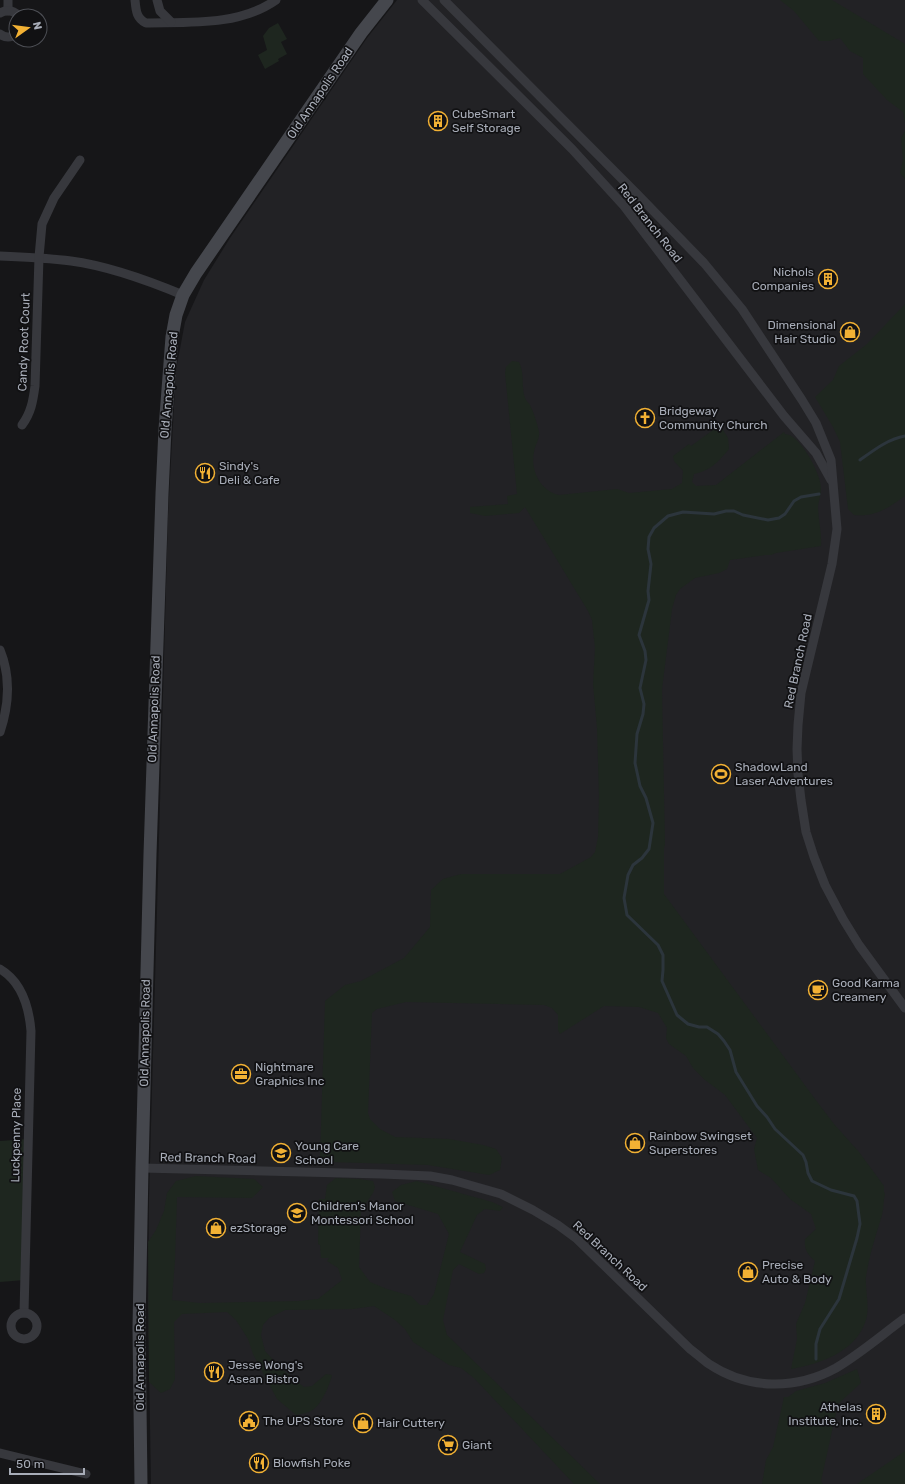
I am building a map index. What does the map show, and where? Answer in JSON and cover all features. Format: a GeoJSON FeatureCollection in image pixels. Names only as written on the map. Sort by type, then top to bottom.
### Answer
{"type":"FeatureCollection","features":[{"type":"Feature","properties":{"kind":"main road","name":"Old Annapolis Road"},"geometry":{"type":"LineString","coordinates":[[141,1484],[139,1328],[150,846],[162,487],[172,337],[176,315],[182,295],[361,33],[387,0]]}},
{"type":"Feature","properties":{"kind":"street"},"geometry":{"type":"LineString","coordinates":[[4,12],[8,0]]}},
{"type":"Feature","properties":{"kind":"street"},"geometry":{"type":"LineString","coordinates":[[135,0],[136,12],[142,21],[146,22],[172,22],[231,18],[255,11],[276,0]]}},
{"type":"Feature","properties":{"kind":"street"},"geometry":{"type":"LineString","coordinates":[[157,0],[160,11],[172,22]]}},
{"type":"Feature","properties":{"kind":"street","name":"Red Branch Road"},"geometry":{"type":"LineString","coordinates":[[422,0],[572,149],[624,206],[784,416],[816,453],[833,484]]}},
{"type":"Feature","properties":{"kind":"street","name":"Red Branch Road"},"geometry":{"type":"LineString","coordinates":[[444,0],[675,232],[704,264],[742,309],[816,423],[831,460],[837,529],[835,550],[801,693],[798,725],[798,774],[800,800],[806,832],[824,885],[842,919],[859,945],[905,1008]]}},
{"type":"Feature","properties":{"kind":"street","name":"Candy Root Court"},"geometry":{"type":"LineString","coordinates":[[22,425],[28,416],[33,402],[35,386],[39,257],[42,224],[47,211],[80,160]]}},
{"type":"Feature","properties":{"kind":"street"},"geometry":{"type":"LineString","coordinates":[[0,256],[39,257],[72,261],[102,267],[149,282],[182,295]]}},
{"type":"Feature","properties":{"kind":"street"},"geometry":{"type":"LineString","coordinates":[[0,650],[8,676],[8,691],[4,720],[0,732]]}},
{"type":"Feature","properties":{"kind":"street","name":"Luckpenny Place"},"geometry":{"type":"LineString","coordinates":[[0,969],[6,973],[21,990],[30,1013],[31,1038],[24,1313]]}},
{"type":"Feature","properties":{"kind":"street","name":"Red Branch Road"},"geometry":{"type":"LineString","coordinates":[[142,1168],[430,1176],[452,1180],[501,1194],[551,1221],[577,1239],[690,1349],[708,1364],[741,1379],[762,1384],[777,1385],[792,1383],[807,1380],[826,1372],[850,1359],[905,1318]]}},
{"type":"Feature","properties":{"kind":"street"},"geometry":{"type":"LineString","coordinates":[[0,1453],[86,1474]]}},
{"type":"Feature","properties":{"kind":"shaded area"},"geometry":{"type":"Polygon","coordinates":[[[397,0],[905,0],[905,1484],[151,1484],[148,1303],[149,1198],[168,515],[176,370],[185,322],[204,280],[230,238],[367,38],[397,0]]]}},
{"type":"Feature","properties":{"kind":"shaded area"},"geometry":{"type":"Polygon","coordinates":[[[780,0],[832,0],[905,44],[905,123],[903,112],[887,100],[863,74],[863,58],[850,51],[840,38],[829,41],[819,41],[794,11],[780,0]]]}},
{"type":"Feature","properties":{"kind":"shaded area"},"geometry":{"type":"Polygon","coordinates":[[[278,23],[287,39],[281,42],[287,54],[278,59],[279,61],[265,69],[258,55],[267,50],[263,36],[269,28],[278,23]]]}},
{"type":"Feature","properties":{"kind":"shaded area"},"geometry":{"type":"Polygon","coordinates":[[[905,131],[905,179],[900,173],[903,160],[901,138],[905,131]]]}},
{"type":"Feature","properties":{"kind":"shaded area"},"geometry":{"type":"Polygon","coordinates":[[[905,304],[905,496],[881,511],[869,515],[854,515],[848,509],[840,442],[815,397],[833,380],[839,366],[867,344],[905,304]]]}},
{"type":"Feature","properties":{"kind":"shaded area"},"geometry":{"type":"Polygon","coordinates":[[[512,361],[519,362],[521,367],[525,399],[533,411],[539,432],[533,459],[535,473],[542,485],[553,493],[559,495],[617,489],[629,493],[672,489],[682,483],[683,471],[674,461],[673,456],[689,444],[691,446],[720,425],[728,438],[729,449],[718,461],[705,471],[694,474],[692,482],[696,486],[716,485],[784,432],[797,440],[803,447],[814,465],[820,482],[821,490],[818,506],[821,546],[771,555],[730,560],[727,569],[719,573],[695,578],[680,589],[676,595],[672,609],[662,689],[665,845],[664,894],[818,1103],[834,1124],[859,1152],[884,1186],[885,1194],[883,1212],[871,1253],[866,1277],[868,1309],[866,1320],[861,1331],[846,1348],[836,1355],[814,1364],[791,1369],[797,1339],[796,1324],[805,1303],[815,1261],[808,1254],[805,1246],[805,1239],[816,1229],[811,1214],[790,1199],[771,1178],[758,1170],[754,1149],[757,1138],[725,1095],[705,1080],[693,1068],[686,1056],[669,1044],[666,1038],[667,1028],[658,1013],[639,1007],[604,1006],[560,1034],[558,1030],[558,1015],[552,1008],[544,1005],[406,1002],[377,1009],[372,1013],[368,1113],[370,1119],[380,1129],[395,1137],[449,1139],[483,1145],[496,1149],[502,1158],[500,1170],[489,1175],[428,1165],[329,1162],[328,1158],[320,1158],[325,1001],[345,985],[361,981],[404,958],[430,927],[431,890],[443,879],[461,874],[560,874],[591,857],[595,852],[598,837],[599,797],[597,728],[593,684],[595,648],[592,620],[525,507],[519,513],[485,516],[470,513],[470,507],[508,504],[507,496],[517,494],[505,373],[506,367],[512,361]]]}},
{"type":"Feature","properties":{"kind":"shaded area"},"geometry":{"type":"Polygon","coordinates":[[[28,1139],[25,1280],[0,1282],[0,1141],[28,1139]]]}},
{"type":"Feature","properties":{"kind":"shaded area"},"geometry":{"type":"Polygon","coordinates":[[[196,1176],[254,1179],[263,1187],[252,1198],[177,1197],[172,1300],[200,1303],[299,1301],[318,1299],[342,1280],[338,1268],[327,1261],[329,1258],[321,1258],[320,1245],[318,1244],[319,1199],[325,1199],[327,1185],[336,1178],[373,1181],[375,1187],[373,1193],[361,1210],[359,1267],[370,1282],[411,1296],[420,1305],[427,1305],[434,1294],[449,1234],[438,1214],[395,1201],[392,1192],[401,1185],[417,1181],[492,1202],[503,1207],[500,1211],[485,1209],[477,1215],[460,1252],[485,1264],[486,1269],[484,1273],[479,1274],[459,1264],[453,1270],[443,1320],[447,1335],[600,1484],[574,1484],[474,1378],[461,1368],[449,1365],[413,1342],[405,1329],[395,1320],[374,1306],[353,1309],[285,1310],[269,1318],[263,1325],[261,1335],[265,1351],[284,1371],[304,1387],[312,1386],[326,1374],[332,1375],[323,1398],[314,1409],[310,1411],[296,1415],[277,1399],[253,1354],[248,1339],[236,1320],[227,1312],[182,1314],[174,1322],[175,1379],[170,1389],[161,1393],[149,1382],[148,1242],[156,1230],[164,1211],[167,1193],[176,1181],[196,1176]]]}},
{"type":"Feature","properties":{"kind":"shaded area"},"geometry":{"type":"Polygon","coordinates":[[[857,1369],[861,1383],[838,1404],[821,1481],[823,1484],[762,1484],[766,1460],[773,1447],[784,1397],[788,1397],[796,1391],[825,1383],[857,1369]]]}},
{"type":"Feature","properties":{"kind":"shaded area"},"geometry":{"type":"Polygon","coordinates":[[[905,1451],[905,1484],[857,1484],[905,1451]]]}},
{"type":"Feature","properties":{"kind":"waterway"},"geometry":{"type":"LineString","coordinates":[[860,460],[887,442],[905,436]]}},
{"type":"Feature","properties":{"kind":"waterway"},"geometry":{"type":"LineString","coordinates":[[816,1359],[816,1344],[820,1329],[839,1299],[857,1238],[860,1224],[857,1201],[854,1196],[831,1190],[812,1181],[803,1155],[775,1129],[757,1106],[736,1072],[730,1050],[724,1041],[718,1034],[707,1027],[699,1027],[688,1024],[677,1015],[662,981],[663,955],[658,945],[627,915],[624,898],[628,875],[633,865],[642,858],[649,849],[653,823],[646,798],[640,786],[635,763],[637,734],[643,714],[644,704],[640,688],[646,660],[645,651],[639,635],[649,600],[648,591],[651,564],[648,549],[649,537],[654,528],[668,516],[683,512],[714,514],[734,511],[743,515],[768,520],[779,518],[785,514],[794,501],[801,497],[819,494]]}},
{"type":"Feature","properties":{"kind":"place","name":"CubeSmart Self Storage"},"geometry":{"type":"Point","coordinates":[438,121]}},
{"type":"Feature","properties":{"kind":"place","name":"Nichols Companies"},"geometry":{"type":"Point","coordinates":[828,279]}},
{"type":"Feature","properties":{"kind":"place","name":"Dimensional Hair Studio"},"geometry":{"type":"Point","coordinates":[850,332]}},
{"type":"Feature","properties":{"kind":"place","name":"Bridgeway Community Church"},"geometry":{"type":"Point","coordinates":[645,418]}},
{"type":"Feature","properties":{"kind":"place","name":"Sindy's Deli & Cafe"},"geometry":{"type":"Point","coordinates":[205,473]}},
{"type":"Feature","properties":{"kind":"place","name":"ShadowLand Laser Adventures"},"geometry":{"type":"Point","coordinates":[721,774]}},
{"type":"Feature","properties":{"kind":"place","name":"Good Karma Creamery"},"geometry":{"type":"Point","coordinates":[818,990]}},
{"type":"Feature","properties":{"kind":"place","name":"Nightmare Graphics Inc"},"geometry":{"type":"Point","coordinates":[241,1074]}},
{"type":"Feature","properties":{"kind":"place","name":"Rainbow Swingset Superstores"},"geometry":{"type":"Point","coordinates":[635,1143]}},
{"type":"Feature","properties":{"kind":"place","name":"Young Care School"},"geometry":{"type":"Point","coordinates":[281,1153]}},
{"type":"Feature","properties":{"kind":"place","name":"Children's Manor Montessori School"},"geometry":{"type":"Point","coordinates":[297,1213]}},
{"type":"Feature","properties":{"kind":"place","name":"ezStorage"},"geometry":{"type":"Point","coordinates":[216,1228]}},
{"type":"Feature","properties":{"kind":"place","name":"Precise Auto & Body"},"geometry":{"type":"Point","coordinates":[748,1272]}},
{"type":"Feature","properties":{"kind":"place","name":"Jesse Wong's Asean Bistro"},"geometry":{"type":"Point","coordinates":[214,1372]}},
{"type":"Feature","properties":{"kind":"place","name":"Athelas Institute, Inc."},"geometry":{"type":"Point","coordinates":[876,1414]}},
{"type":"Feature","properties":{"kind":"place","name":"The UPS Store"},"geometry":{"type":"Point","coordinates":[249,1421]}},
{"type":"Feature","properties":{"kind":"place","name":"Hair Cuttery"},"geometry":{"type":"Point","coordinates":[363,1423]}},
{"type":"Feature","properties":{"kind":"place","name":"Giant"},"geometry":{"type":"Point","coordinates":[448,1445]}},
{"type":"Feature","properties":{"kind":"place","name":"Blowfish Poke"},"geometry":{"type":"Point","coordinates":[259,1463]}}]}
